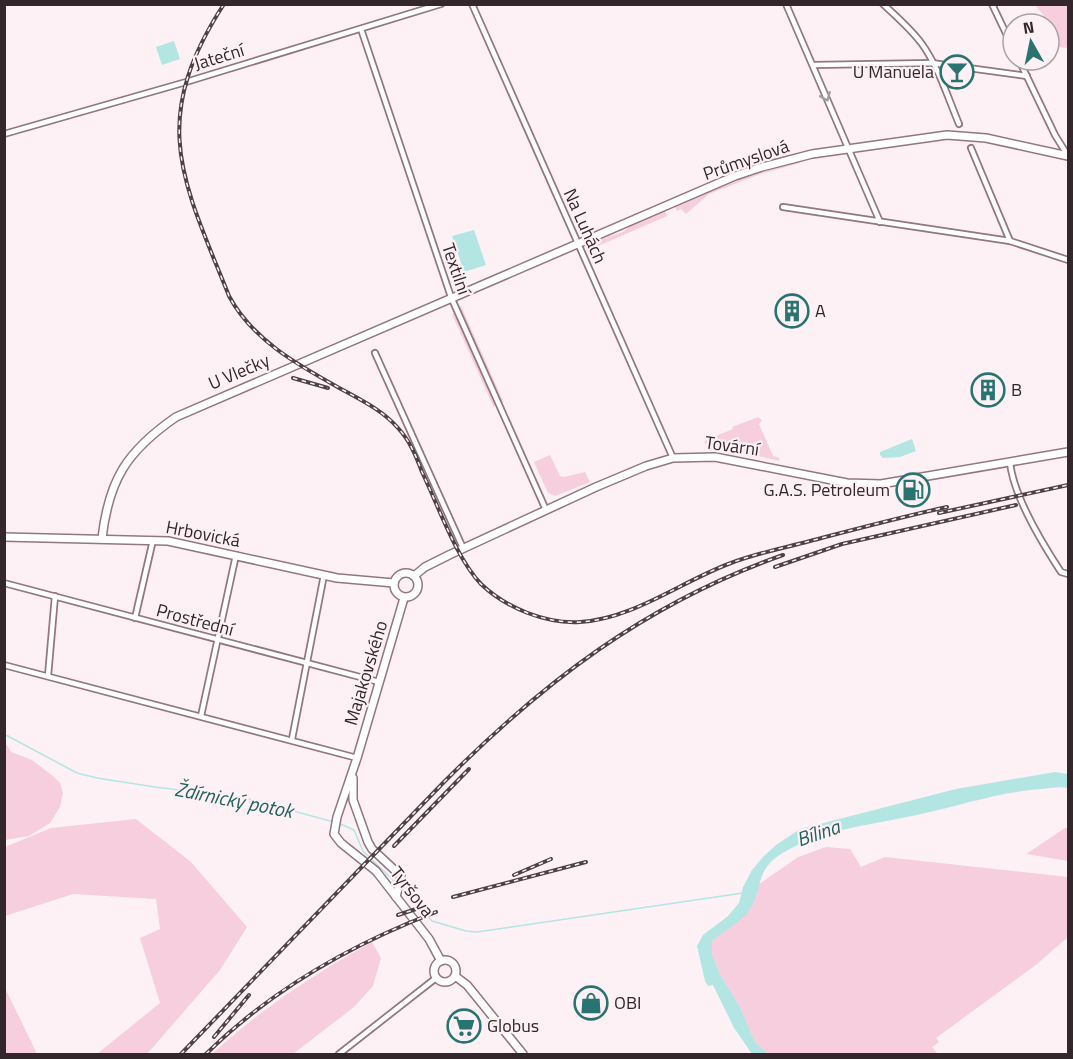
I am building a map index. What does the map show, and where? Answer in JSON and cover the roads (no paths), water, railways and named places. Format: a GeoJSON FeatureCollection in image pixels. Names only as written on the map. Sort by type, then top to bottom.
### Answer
{"type":"FeatureCollection","features":[{"type":"Feature","properties":{"kind":"street","name":"Jateční"},"geometry":{"type":"LineString","coordinates":[[4,134],[441,4]]}},
{"type":"Feature","properties":{"kind":"street","name":"Na Luhách"},"geometry":{"type":"LineString","coordinates":[[472,4],[673,458]]}},
{"type":"Feature","properties":{"kind":"street"},"geometry":{"type":"LineString","coordinates":[[786,4],[880,222]]}},
{"type":"Feature","properties":{"kind":"street"},"geometry":{"type":"LineString","coordinates":[[883,4],[908,27],[923,45],[959,124]]}},
{"type":"Feature","properties":{"kind":"street"},"geometry":{"type":"LineString","coordinates":[[992,4],[1001,23]]}},
{"type":"Feature","properties":{"kind":"street","name":"Textilní"},"geometry":{"type":"LineString","coordinates":[[361,29],[451,297],[546,510]]}},
{"type":"Feature","properties":{"kind":"street"},"geometry":{"type":"LineString","coordinates":[[813,65],[932,63],[1027,76]]}},
{"type":"Feature","properties":{"kind":"street"},"geometry":{"type":"LineString","coordinates":[[1025,72],[1055,135],[1068,156]]}},
{"type":"Feature","properties":{"kind":"street","name":"Průmyslová"},"geometry":{"type":"LineString","coordinates":[[451,297],[753,170],[802,156],[930,136],[959,134],[1068,156]]}},
{"type":"Feature","properties":{"kind":"street"},"geometry":{"type":"LineString","coordinates":[[971,148],[1010,241]]}},
{"type":"Feature","properties":{"kind":"street"},"geometry":{"type":"LineString","coordinates":[[783,207],[1010,241],[1068,260]]}},
{"type":"Feature","properties":{"kind":"street","name":"U Vlečky"},"geometry":{"type":"LineString","coordinates":[[102,538],[106,509],[123,467],[148,437],[176,417],[451,297]]}},
{"type":"Feature","properties":{"kind":"street"},"geometry":{"type":"LineString","coordinates":[[375,353],[463,548]]}},
{"type":"Feature","properties":{"kind":"street","name":"Tovární"},"geometry":{"type":"LineString","coordinates":[[414,576],[424,567],[463,548],[624,474],[673,458],[715,457],[838,482],[866,484],[891,483],[1068,452]]}},
{"type":"Feature","properties":{"kind":"street"},"geometry":{"type":"LineString","coordinates":[[1010,462],[1018,492],[1050,555],[1061,572],[1068,574]]}},
{"type":"Feature","properties":{"kind":"street","name":"Hrbovická"},"geometry":{"type":"LineString","coordinates":[[4,537],[102,538],[176,542],[324,575],[359,581],[394,583]]}},
{"type":"Feature","properties":{"kind":"street"},"geometry":{"type":"LineString","coordinates":[[135,618],[153,540]]}},
{"type":"Feature","properties":{"kind":"street"},"geometry":{"type":"LineString","coordinates":[[201,716],[236,555]]}},
{"type":"Feature","properties":{"kind":"street"},"geometry":{"type":"LineString","coordinates":[[408,573],[414,576],[418,582],[417,591],[404,598],[396,593],[394,583],[400,574],[408,573]]}},
{"type":"Feature","properties":{"kind":"street"},"geometry":{"type":"LineString","coordinates":[[292,739],[324,575]]}},
{"type":"Feature","properties":{"kind":"street","name":"Prostřední"},"geometry":{"type":"LineString","coordinates":[[4,583],[379,682]]}},
{"type":"Feature","properties":{"kind":"street"},"geometry":{"type":"LineString","coordinates":[[48,676],[55,596]]}},
{"type":"Feature","properties":{"kind":"street","name":"Majakovského"},"geometry":{"type":"LineString","coordinates":[[350,850],[334,834],[334,827],[357,758],[404,598]]}},
{"type":"Feature","properties":{"kind":"street"},"geometry":{"type":"LineString","coordinates":[[4,665],[292,739],[357,758]]}},
{"type":"Feature","properties":{"kind":"street","name":"Majakovského"},"geometry":{"type":"LineString","coordinates":[[357,758],[352,791],[364,834],[372,849],[399,873],[400,884],[396,897]]}},
{"type":"Feature","properties":{"kind":"street","name":"Tyršova"},"geometry":{"type":"LineString","coordinates":[[350,850],[376,872],[429,939],[441,961],[447,960],[453,963],[456,969],[455,976],[466,985],[523,1054]]}},
{"type":"Feature","properties":{"kind":"street"},"geometry":{"type":"LineString","coordinates":[[436,978],[434,968],[441,961]]}},
{"type":"Feature","properties":{"kind":"street"},"geometry":{"type":"LineString","coordinates":[[436,978],[446,982],[455,976]]}},
{"type":"Feature","properties":{"kind":"street"},"geometry":{"type":"LineString","coordinates":[[339,1054],[436,978]]}},
{"type":"Feature","properties":{"kind":"water"},"geometry":{"type":"Polygon","coordinates":[[[174,41],[180,59],[162,65],[156,47],[174,41]]]}},
{"type":"Feature","properties":{"kind":"water"},"geometry":{"type":"Polygon","coordinates":[[[474,230],[486,265],[464,272],[452,236],[474,230]]]}},
{"type":"Feature","properties":{"kind":"water"},"geometry":{"type":"Polygon","coordinates":[[[912,439],[916,451],[900,457],[883,458],[880,455],[880,452],[912,439]]]}},
{"type":"Feature","properties":{"kind":"water","name":"Bílina"},"geometry":{"type":"Polygon","coordinates":[[[1055,772],[1068,774],[1068,788],[1055,787],[1011,793],[849,828],[797,845],[772,861],[762,875],[756,897],[748,912],[736,924],[712,941],[712,954],[720,974],[740,1007],[755,1042],[768,1054],[752,1054],[734,1028],[713,985],[708,986],[705,981],[697,946],[703,935],[728,916],[739,903],[743,887],[752,870],[763,857],[800,829],[956,789],[1055,772]]]}},
{"type":"Feature","properties":{"kind":"waterway","name":"Ždírnický potok"},"geometry":{"type":"LineString","coordinates":[[4,734],[77,773],[155,787],[245,798],[334,822]]}},
{"type":"Feature","properties":{"kind":"waterway","name":"Ždírnický potok"},"geometry":{"type":"LineString","coordinates":[[338,823],[354,830],[363,851],[395,882]]}},
{"type":"Feature","properties":{"kind":"waterway","name":"Ždírnický potok"},"geometry":{"type":"LineString","coordinates":[[401,887],[432,921],[477,932],[743,893]]}},
{"type":"Feature","properties":{"kind":"railway"},"geometry":{"type":"LineString","coordinates":[[224,4],[200,45],[186,83],[180,117],[180,150],[187,183],[198,217],[229,296],[251,326],[279,351],[310,372],[386,416],[398,428],[412,449],[463,560],[481,584],[491,593],[514,607],[540,617],[567,622],[600,619],[638,607],[741,559],[947,507]]}},
{"type":"Feature","properties":{"kind":"railway"},"geometry":{"type":"LineString","coordinates":[[293,378],[328,388]]}},
{"type":"Feature","properties":{"kind":"railway"},"geometry":{"type":"LineString","coordinates":[[939,513],[1068,485]]}},
{"type":"Feature","properties":{"kind":"railway"},"geometry":{"type":"LineString","coordinates":[[775,567],[842,544],[1016,505]]}},
{"type":"Feature","properties":{"kind":"railway"},"geometry":{"type":"LineString","coordinates":[[181,1054],[443,783],[520,711],[559,679],[642,621],[733,574],[783,555]]}},
{"type":"Feature","properties":{"kind":"railway"},"geometry":{"type":"LineString","coordinates":[[394,846],[469,769]]}},
{"type":"Feature","properties":{"kind":"railway"},"geometry":{"type":"LineString","coordinates":[[514,875],[551,859]]}},
{"type":"Feature","properties":{"kind":"railway"},"geometry":{"type":"LineString","coordinates":[[453,897],[586,862]]}},
{"type":"Feature","properties":{"kind":"railway"},"geometry":{"type":"LineString","coordinates":[[398,915],[425,906]]}},
{"type":"Feature","properties":{"kind":"railway"},"geometry":{"type":"LineString","coordinates":[[206,1054],[258,1009],[314,971],[373,939],[436,912]]}},
{"type":"Feature","properties":{"kind":"railway"},"geometry":{"type":"LineString","coordinates":[[214,1037],[249,995]]}},
{"type":"Feature","properties":{"kind":"place","name":"U Manuela"},"geometry":{"type":"Point","coordinates":[957,72]}},
{"type":"Feature","properties":{"kind":"place","name":"A"},"geometry":{"type":"Point","coordinates":[792,311]}},
{"type":"Feature","properties":{"kind":"place","name":"B"},"geometry":{"type":"Point","coordinates":[988,390]}},
{"type":"Feature","properties":{"kind":"place","name":"G.A.S. Petroleum"},"geometry":{"type":"Point","coordinates":[913,490]}},
{"type":"Feature","properties":{"kind":"place","name":"OBI"},"geometry":{"type":"Point","coordinates":[591,1003]}},
{"type":"Feature","properties":{"kind":"place","name":"Globus"},"geometry":{"type":"Point","coordinates":[464,1026]}}]}
